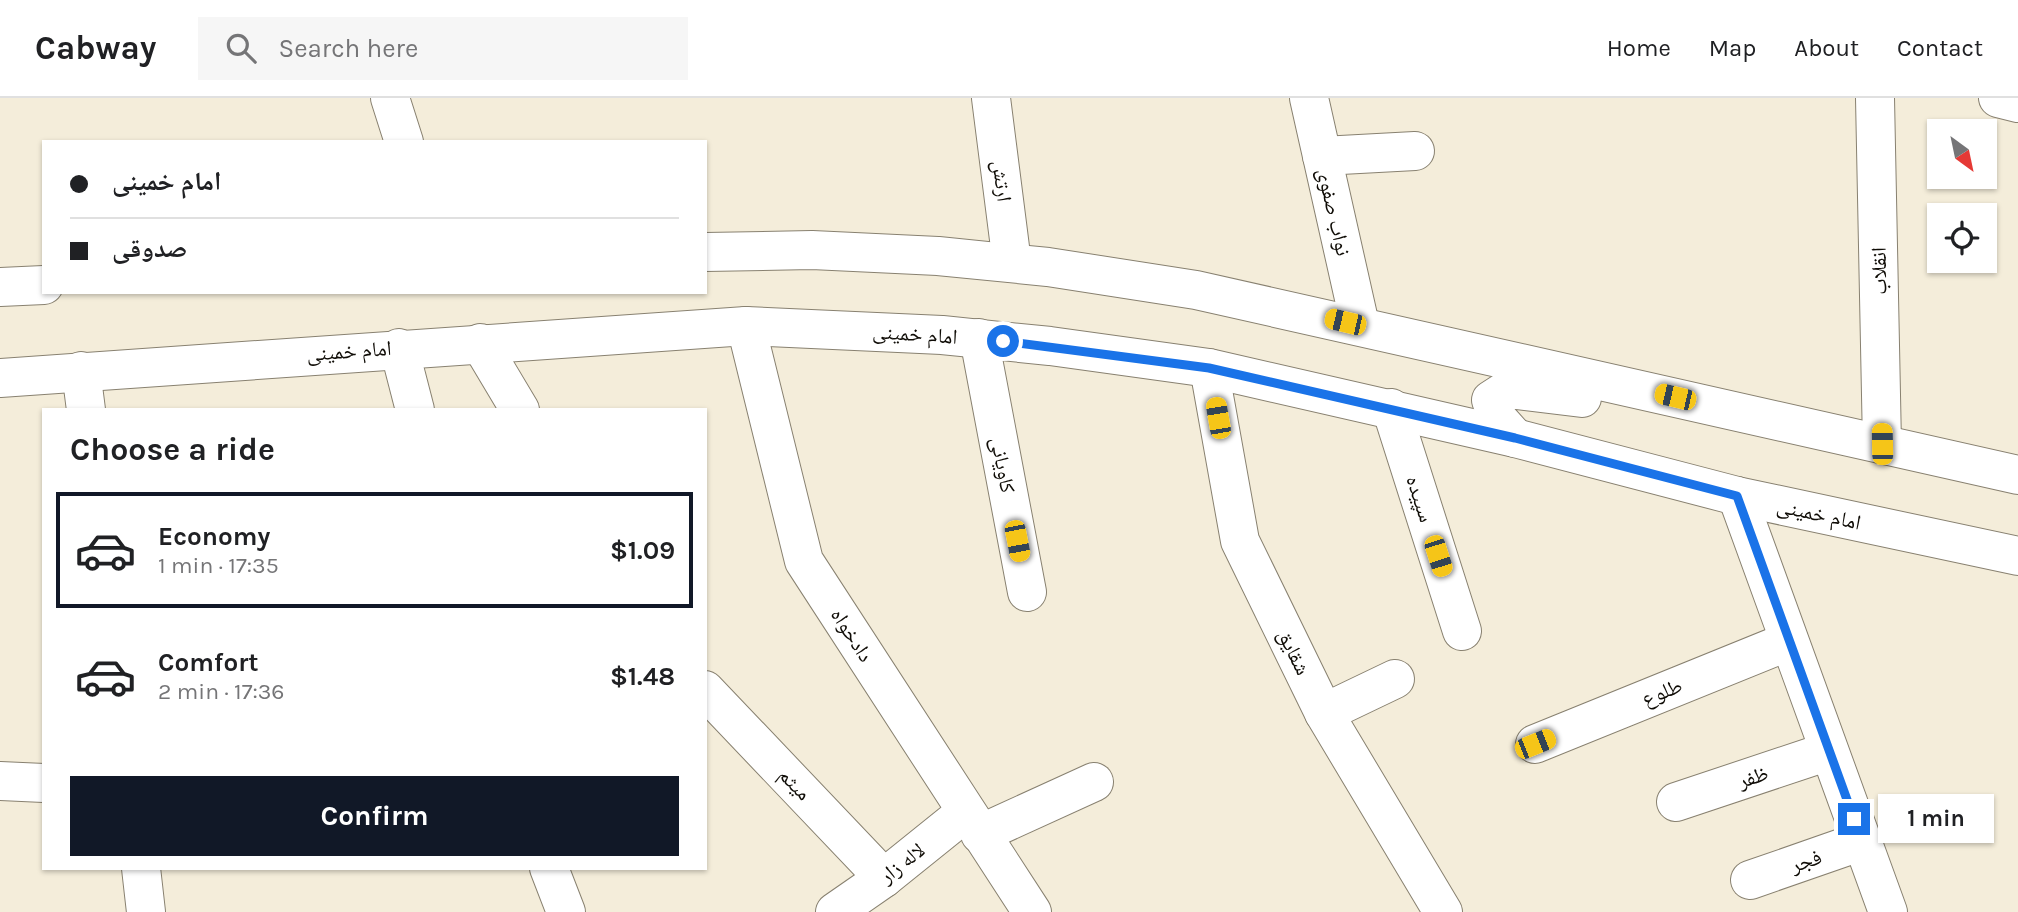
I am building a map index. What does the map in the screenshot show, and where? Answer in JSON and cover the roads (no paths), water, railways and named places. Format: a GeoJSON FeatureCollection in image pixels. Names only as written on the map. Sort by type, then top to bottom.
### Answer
{"type":"FeatureCollection","features":[{"type":"Feature","properties":{"kind":"main road"},"geometry":{"type":"LineString","coordinates":[[390,98],[403,140]]}},
{"type":"Feature","properties":{"kind":"main road","name":"ارتش"},"geometry":{"type":"LineString","coordinates":[[991,98],[1012,263]]}},
{"type":"Feature","properties":{"kind":"main road","name":"نواب صفوی"},"geometry":{"type":"LineString","coordinates":[[1308,98],[1360,325]]}},
{"type":"Feature","properties":{"kind":"main road","name":"انقلاب"},"geometry":{"type":"LineString","coordinates":[[1875,98],[1882,444]]}},
{"type":"Feature","properties":{"kind":"main road"},"geometry":{"type":"LineString","coordinates":[[1998,98],[2018,103]]}},
{"type":"Feature","properties":{"kind":"main road"},"geometry":{"type":"LineString","coordinates":[[1322,156],[1415,151]]}},
{"type":"Feature","properties":{"kind":"main road"},"geometry":{"type":"LineString","coordinates":[[707,253],[812,250],[1012,263],[1196,290],[2018,475]]}},
{"type":"Feature","properties":{"kind":"main road"},"geometry":{"type":"LineString","coordinates":[[0,287],[42,285]]}},
{"type":"Feature","properties":{"kind":"main road","name":"امام خمینی"},"geometry":{"type":"LineString","coordinates":[[0,378],[400,348],[746,326],[979,338],[1209,368],[1515,438],[1737,496],[2018,556]]}},
{"type":"Feature","properties":{"kind":"main road","name":"دادخواه"},"geometry":{"type":"LineString","coordinates":[[746,326],[804,561],[1032,912]]}},
{"type":"Feature","properties":{"kind":"main road","name":"کاویانی"},"geometry":{"type":"LineString","coordinates":[[979,338],[1027,592]]}},
{"type":"Feature","properties":{"kind":"main road"},"geometry":{"type":"LineString","coordinates":[[480,343],[519,408]]}},
{"type":"Feature","properties":{"kind":"main road"},"geometry":{"type":"LineString","coordinates":[[400,348],[415,408]]}},
{"type":"Feature","properties":{"kind":"main road","name":"شقایق"},"geometry":{"type":"LineString","coordinates":[[1209,368],[1240,541],[1324,713],[1443,912]]}},
{"type":"Feature","properties":{"kind":"main road"},"geometry":{"type":"LineString","coordinates":[[81,371],[86,408]]}},
{"type":"Feature","properties":{"kind":"main road"},"geometry":{"type":"LineString","coordinates":[[1515,438],[1497,418],[1491,400],[1508,389],[1625,403],[1675,397]]}},
{"type":"Feature","properties":{"kind":"main road","name":"سپیده"},"geometry":{"type":"LineString","coordinates":[[1391,408],[1462,631]]}},
{"type":"Feature","properties":{"kind":"main road"},"geometry":{"type":"LineString","coordinates":[[1737,496],[1888,912]]}},
{"type":"Feature","properties":{"kind":"main road","name":"طلوع"},"geometry":{"type":"LineString","coordinates":[[1535,744],[1789,641]]}},
{"type":"Feature","properties":{"kind":"main road"},"geometry":{"type":"LineString","coordinates":[[1324,713],[1395,679]]}},
{"type":"Feature","properties":{"kind":"main road","name":"میثم"},"geometry":{"type":"LineString","coordinates":[[707,692],[884,878]]}},
{"type":"Feature","properties":{"kind":"main road","name":"ظفر"},"geometry":{"type":"LineString","coordinates":[[1676,802],[1829,751]]}},
{"type":"Feature","properties":{"kind":"main road"},"geometry":{"type":"LineString","coordinates":[[0,781],[42,783]]}},
{"type":"Feature","properties":{"kind":"main road","name":"لاله زار"},"geometry":{"type":"LineString","coordinates":[[835,912],[973,823],[1094,782]]}},
{"type":"Feature","properties":{"kind":"main road","name":"فجر"},"geometry":{"type":"LineString","coordinates":[[1750,880],[1863,841]]}},
{"type":"Feature","properties":{"kind":"main road"},"geometry":{"type":"LineString","coordinates":[[141,870],[146,911]]}},
{"type":"Feature","properties":{"kind":"main road"},"geometry":{"type":"LineString","coordinates":[[550,870],[566,912]]}}]}
